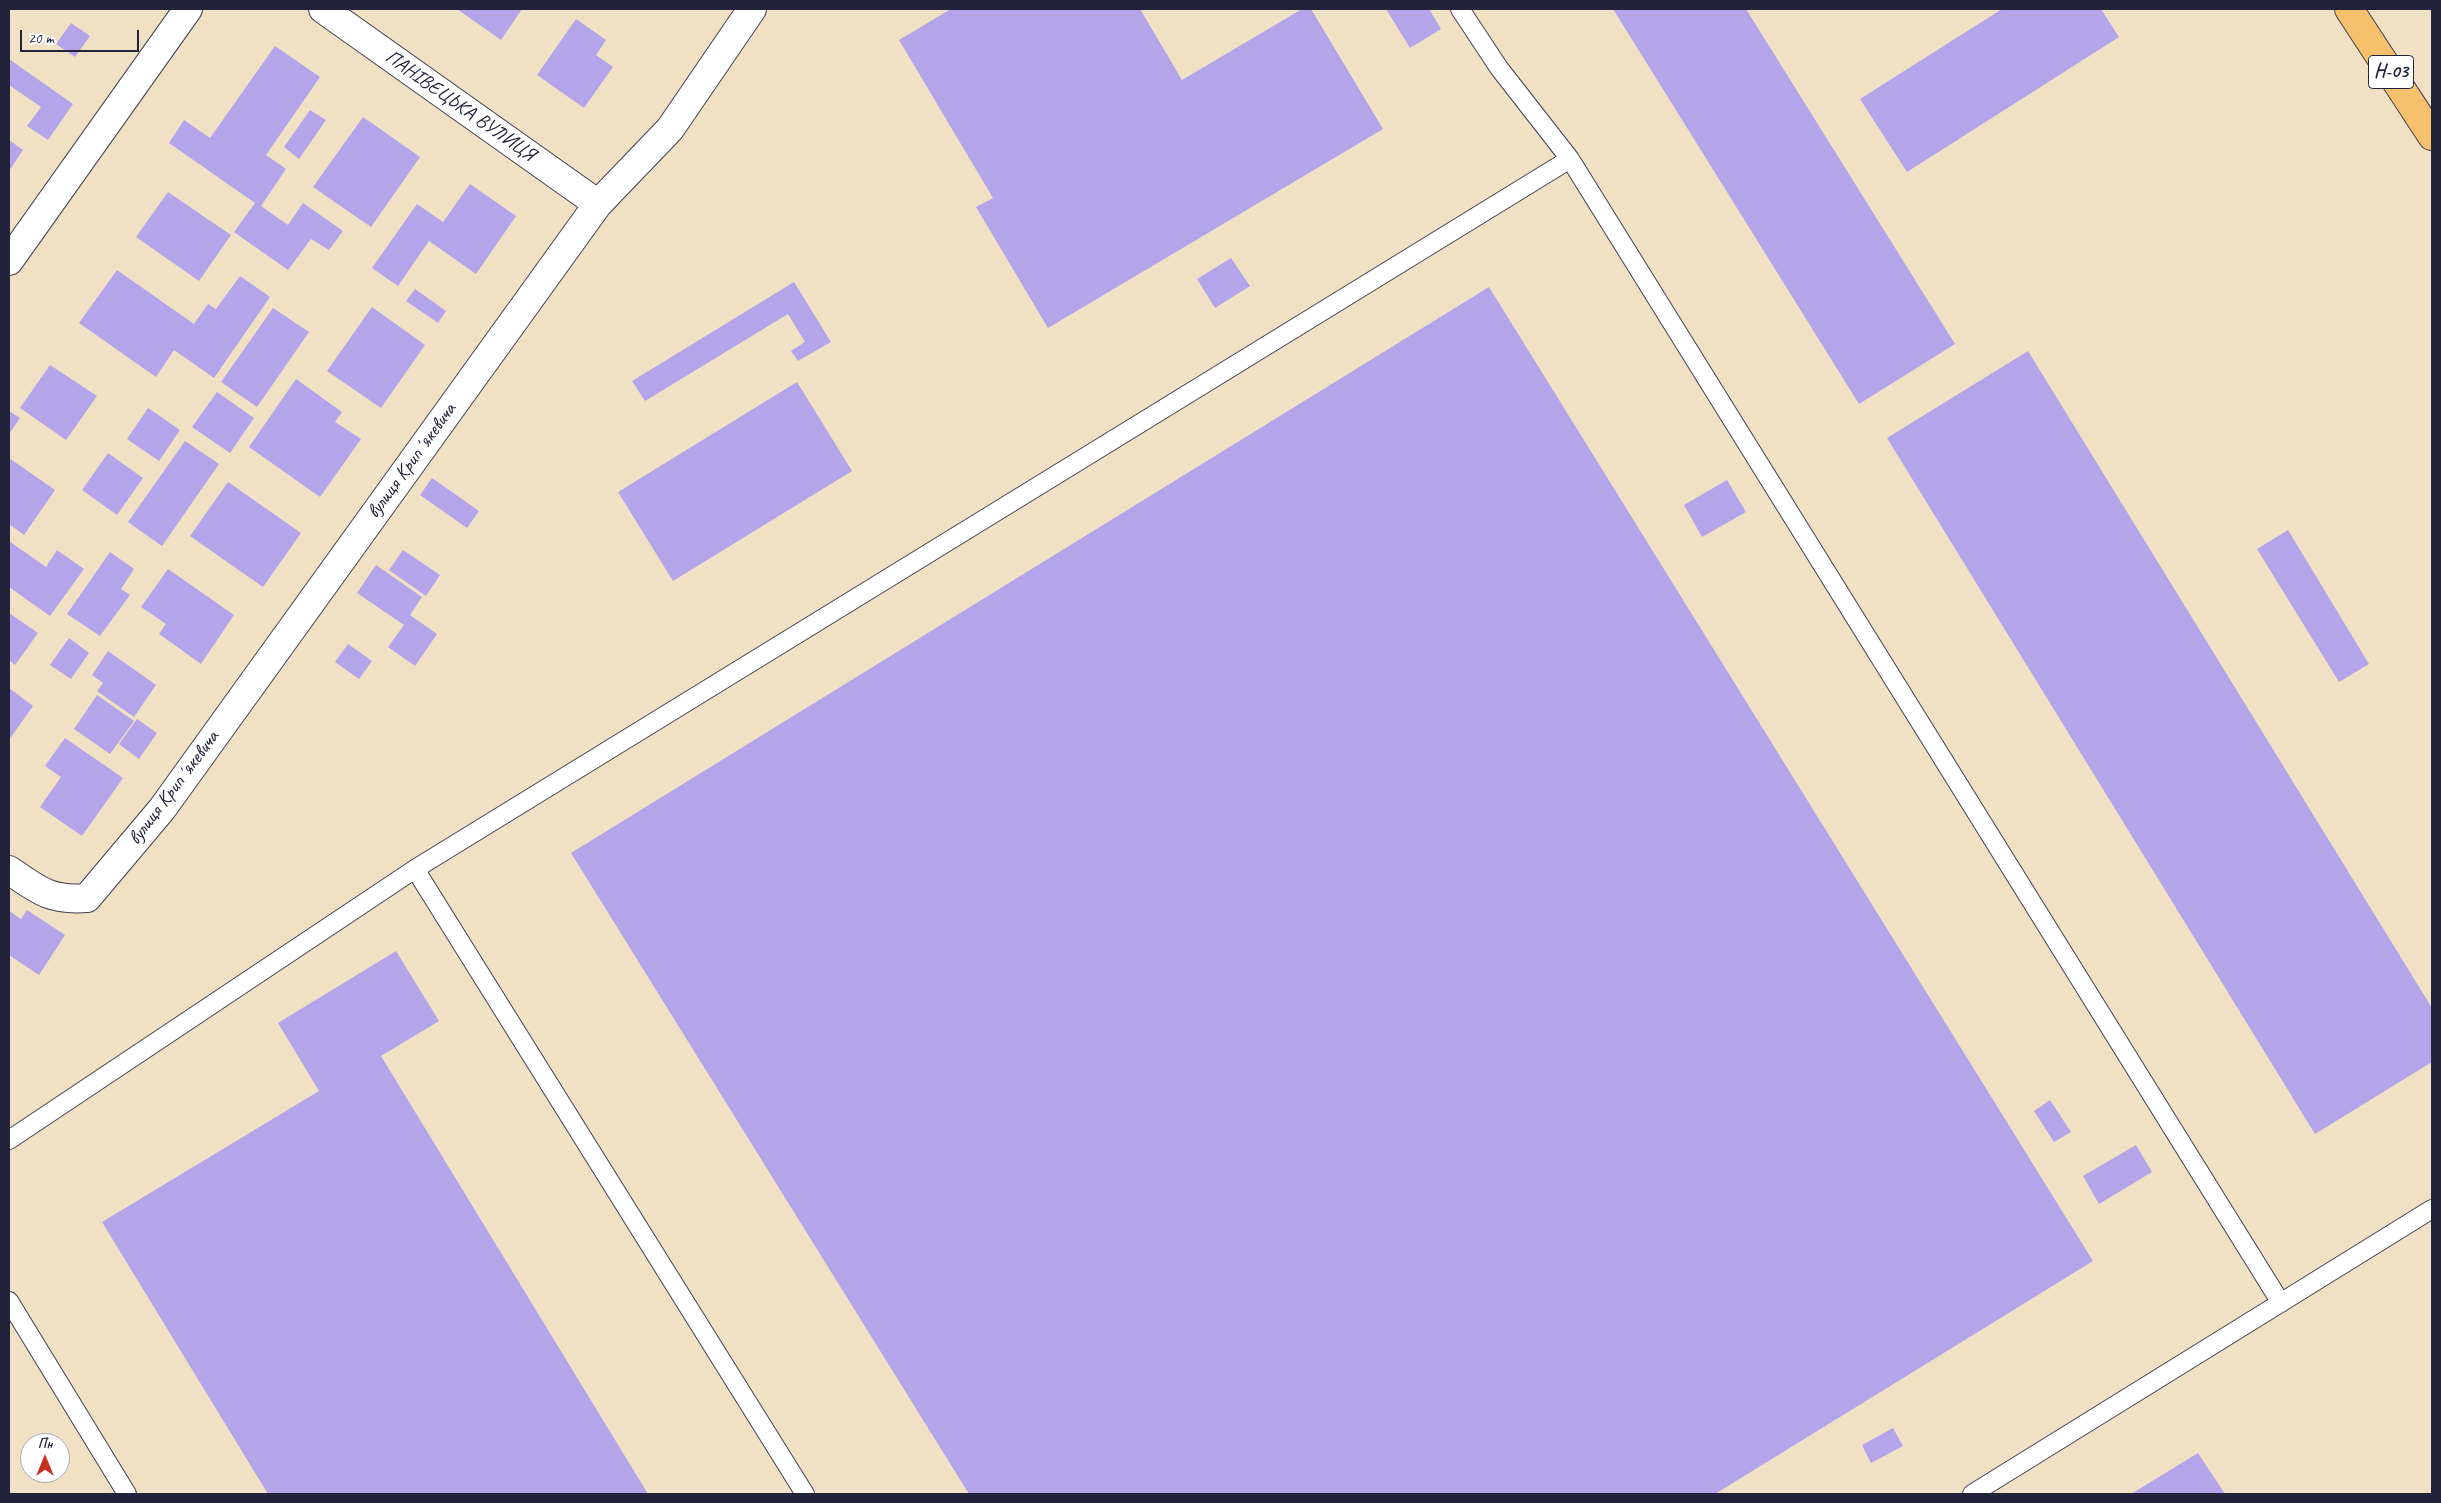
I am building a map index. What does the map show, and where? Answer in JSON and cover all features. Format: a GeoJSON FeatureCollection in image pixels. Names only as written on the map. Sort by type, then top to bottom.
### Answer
{"type":"FeatureCollection","features":[{"type":"Feature","properties":{"kind":"main road","name":"Н-03"},"geometry":{"type":"LineString","coordinates":[[2349,9],[2432,136]]}},
{"type":"Feature","properties":{"kind":"street"},"geometry":{"type":"LineString","coordinates":[[9,261],[188,9]]}},
{"type":"Feature","properties":{"kind":"street","name":"ПАНІВЕЦЬКА ВУЛИЦЯ"},"geometry":{"type":"LineString","coordinates":[[323,9],[598,204]]}},
{"type":"Feature","properties":{"kind":"street","name":"вулиця Крипʼякевича"},"geometry":{"type":"LineString","coordinates":[[9,870],[37,890],[65,900],[87,898],[162,808],[598,204],[670,129],[752,9]]}},
{"type":"Feature","properties":{"kind":"lane"},"geometry":{"type":"LineString","coordinates":[[1460,9],[1499,68],[1570,159],[2281,1303]]}},
{"type":"Feature","properties":{"kind":"lane"},"geometry":{"type":"LineString","coordinates":[[9,1140],[415,869],[1570,159]]}},
{"type":"Feature","properties":{"kind":"lane"},"geometry":{"type":"LineString","coordinates":[[415,869],[805,1494]]}},
{"type":"Feature","properties":{"kind":"lane"},"geometry":{"type":"LineString","coordinates":[[1972,1494],[2432,1209]]}},
{"type":"Feature","properties":{"kind":"lane"},"geometry":{"type":"LineString","coordinates":[[9,1301],[127,1494]]}},
{"type":"Feature","properties":{"kind":"building"},"geometry":{"type":"Polygon","coordinates":[[[457,9],[522,9],[501,40],[457,9]]]}},
{"type":"Feature","properties":{"kind":"building"},"geometry":{"type":"Polygon","coordinates":[[[951,9],[1140,9],[1182,80],[1302,9],[1311,9],[1383,129],[1048,328],[976,207],[993,198],[899,40],[951,9]]]}},
{"type":"Feature","properties":{"kind":"building"},"geometry":{"type":"Polygon","coordinates":[[[1386,9],[1429,9],[1441,29],[1410,48],[1386,9]]]}},
{"type":"Feature","properties":{"kind":"building"},"geometry":{"type":"Polygon","coordinates":[[[1613,9],[1746,9],[1955,344],[1859,404],[1613,9]]]}},
{"type":"Feature","properties":{"kind":"building"},"geometry":{"type":"Polygon","coordinates":[[[2002,9],[2101,9],[2119,37],[1907,172],[1860,99],[2002,9]]]}},
{"type":"Feature","properties":{"kind":"building"},"geometry":{"type":"Polygon","coordinates":[[[576,19],[606,40],[596,55],[613,67],[584,108],[537,75],[576,19]]]}},
{"type":"Feature","properties":{"kind":"building"},"geometry":{"type":"Polygon","coordinates":[[[71,23],[90,36],[75,57],[56,44],[71,23]]]}},
{"type":"Feature","properties":{"kind":"building"},"geometry":{"type":"Polygon","coordinates":[[[275,46],[320,77],[266,155],[286,169],[261,206],[288,225],[303,203],[343,231],[329,250],[311,239],[288,270],[234,232],[255,203],[169,143],[184,120],[210,138],[275,46]]]}},
{"type":"Feature","properties":{"kind":"building"},"geometry":{"type":"Polygon","coordinates":[[[9,59],[73,104],[48,140],[27,126],[41,107],[9,85],[9,59]]]}},
{"type":"Feature","properties":{"kind":"building"},"geometry":{"type":"Polygon","coordinates":[[[310,110],[326,120],[299,159],[284,147],[310,110]]]}},
{"type":"Feature","properties":{"kind":"building"},"geometry":{"type":"Polygon","coordinates":[[[363,117],[420,157],[371,227],[313,187],[363,117]]]}},
{"type":"Feature","properties":{"kind":"building"},"geometry":{"type":"Polygon","coordinates":[[[9,140],[23,150],[9,171],[9,140]]]}},
{"type":"Feature","properties":{"kind":"building"},"geometry":{"type":"Polygon","coordinates":[[[470,184],[516,216],[476,274],[429,241],[398,286],[372,268],[417,204],[443,222],[470,184]]]}},
{"type":"Feature","properties":{"kind":"building"},"geometry":{"type":"Polygon","coordinates":[[[168,192],[231,235],[199,281],[136,237],[168,192]]]}},
{"type":"Feature","properties":{"kind":"building"},"geometry":{"type":"Polygon","coordinates":[[[1231,258],[1250,286],[1215,308],[1197,279],[1231,258]]]}},
{"type":"Feature","properties":{"kind":"building"},"geometry":{"type":"Polygon","coordinates":[[[117,270],[194,324],[208,304],[216,309],[240,276],[270,297],[214,378],[174,350],[156,377],[79,323],[117,270]]]}},
{"type":"Feature","properties":{"kind":"building"},"geometry":{"type":"Polygon","coordinates":[[[794,282],[831,342],[798,361],[791,351],[805,342],[788,314],[645,401],[632,381],[794,282]]]}},
{"type":"Feature","properties":{"kind":"building"},"geometry":{"type":"Polygon","coordinates":[[[1489,287],[2093,1261],[1715,1494],[969,1494],[571,853],[1489,287]]]}},
{"type":"Feature","properties":{"kind":"building"},"geometry":{"type":"Polygon","coordinates":[[[415,289],[446,311],[438,323],[406,301],[415,289]]]}},
{"type":"Feature","properties":{"kind":"building"},"geometry":{"type":"Polygon","coordinates":[[[372,307],[425,345],[381,408],[327,371],[372,307]]]}},
{"type":"Feature","properties":{"kind":"building"},"geometry":{"type":"Polygon","coordinates":[[[273,308],[309,332],[257,407],[221,382],[273,308]]]}},
{"type":"Feature","properties":{"kind":"building"},"geometry":{"type":"Polygon","coordinates":[[[2028,351],[2432,1008],[2432,1062],[2315,1134],[1887,438],[2028,351]]]}},
{"type":"Feature","properties":{"kind":"building"},"geometry":{"type":"Polygon","coordinates":[[[50,365],[97,396],[66,440],[20,408],[50,365]]]}},
{"type":"Feature","properties":{"kind":"building"},"geometry":{"type":"Polygon","coordinates":[[[296,379],[342,412],[335,422],[361,439],[320,497],[249,447],[296,379]]]}},
{"type":"Feature","properties":{"kind":"building"},"geometry":{"type":"Polygon","coordinates":[[[797,382],[852,471],[673,581],[618,492],[797,382]]]}},
{"type":"Feature","properties":{"kind":"building"},"geometry":{"type":"Polygon","coordinates":[[[217,392],[254,418],[230,453],[192,427],[217,392]]]}},
{"type":"Feature","properties":{"kind":"building"},"geometry":{"type":"Polygon","coordinates":[[[148,408],[180,430],[159,461],[127,439],[148,408]]]}},
{"type":"Feature","properties":{"kind":"building"},"geometry":{"type":"Polygon","coordinates":[[[9,411],[20,418],[9,434],[9,411]]]}},
{"type":"Feature","properties":{"kind":"building"},"geometry":{"type":"Polygon","coordinates":[[[185,441],[219,464],[162,546],[128,522],[185,441]]]}},
{"type":"Feature","properties":{"kind":"building"},"geometry":{"type":"Polygon","coordinates":[[[108,453],[143,478],[117,515],[82,490],[108,453]]]}},
{"type":"Feature","properties":{"kind":"building"},"geometry":{"type":"Polygon","coordinates":[[[9,458],[55,490],[24,535],[9,524],[9,458]]]}},
{"type":"Feature","properties":{"kind":"building"},"geometry":{"type":"Polygon","coordinates":[[[432,478],[479,511],[467,528],[420,495],[432,478]]]}},
{"type":"Feature","properties":{"kind":"building"},"geometry":{"type":"Polygon","coordinates":[[[1727,480],[1746,512],[1702,537],[1684,505],[1727,480]]]}},
{"type":"Feature","properties":{"kind":"building"},"geometry":{"type":"Polygon","coordinates":[[[228,482],[301,533],[263,587],[190,536],[228,482]]]}},
{"type":"Feature","properties":{"kind":"building"},"geometry":{"type":"Polygon","coordinates":[[[2288,530],[2369,664],[2339,682],[2257,549],[2288,530]]]}},
{"type":"Feature","properties":{"kind":"building"},"geometry":{"type":"Polygon","coordinates":[[[9,541],[46,567],[57,550],[84,569],[50,616],[9,587],[9,541]]]}},
{"type":"Feature","properties":{"kind":"building"},"geometry":{"type":"Polygon","coordinates":[[[403,550],[440,575],[426,596],[389,570],[403,550]]]}},
{"type":"Feature","properties":{"kind":"building"},"geometry":{"type":"Polygon","coordinates":[[[110,552],[134,569],[121,589],[130,595],[100,636],[67,614],[110,552]]]}},
{"type":"Feature","properties":{"kind":"building"},"geometry":{"type":"Polygon","coordinates":[[[376,565],[422,597],[410,615],[437,634],[415,666],[388,647],[404,625],[357,593],[376,565]]]}},
{"type":"Feature","properties":{"kind":"building"},"geometry":{"type":"Polygon","coordinates":[[[168,569],[234,615],[201,664],[159,634],[166,624],[141,607],[168,569]]]}},
{"type":"Feature","properties":{"kind":"building"},"geometry":{"type":"Polygon","coordinates":[[[9,613],[38,633],[15,665],[9,660],[9,613]]]}},
{"type":"Feature","properties":{"kind":"building"},"geometry":{"type":"Polygon","coordinates":[[[69,638],[89,653],[71,679],[50,665],[69,638]]]}},
{"type":"Feature","properties":{"kind":"building"},"geometry":{"type":"Polygon","coordinates":[[[348,644],[372,661],[359,679],[335,662],[348,644]]]}},
{"type":"Feature","properties":{"kind":"building"},"geometry":{"type":"Polygon","coordinates":[[[108,651],[156,685],[134,717],[97,691],[103,683],[92,675],[108,651]]]}},
{"type":"Feature","properties":{"kind":"building"},"geometry":{"type":"Polygon","coordinates":[[[9,688],[33,706],[9,740],[9,688]]]}},
{"type":"Feature","properties":{"kind":"building"},"geometry":{"type":"Polygon","coordinates":[[[97,695],[134,721],[110,754],[74,729],[97,695]]]}},
{"type":"Feature","properties":{"kind":"building"},"geometry":{"type":"Polygon","coordinates":[[[137,719],[157,733],[139,759],[119,744],[137,719]]]}},
{"type":"Feature","properties":{"kind":"building"},"geometry":{"type":"Polygon","coordinates":[[[65,738],[123,778],[82,836],[40,807],[61,777],[45,766],[65,738]]]}},
{"type":"Feature","properties":{"kind":"building"},"geometry":{"type":"Polygon","coordinates":[[[27,910],[65,935],[39,975],[9,955],[9,911],[21,919],[27,910]]]}},
{"type":"Feature","properties":{"kind":"building"},"geometry":{"type":"Polygon","coordinates":[[[396,951],[439,1021],[381,1056],[648,1494],[268,1494],[102,1222],[319,1091],[278,1023],[396,951]]]}},
{"type":"Feature","properties":{"kind":"building"},"geometry":{"type":"Polygon","coordinates":[[[2050,1100],[2071,1132],[2054,1142],[2034,1111],[2050,1100]]]}},
{"type":"Feature","properties":{"kind":"building"},"geometry":{"type":"Polygon","coordinates":[[[2136,1145],[2152,1172],[2099,1204],[2083,1176],[2136,1145]]]}},
{"type":"Feature","properties":{"kind":"building"},"geometry":{"type":"Polygon","coordinates":[[[1893,1428],[1903,1446],[1871,1463],[1862,1445],[1893,1428]]]}},
{"type":"Feature","properties":{"kind":"building"},"geometry":{"type":"Polygon","coordinates":[[[2198,1453],[2225,1494],[2131,1494],[2198,1453]]]}}]}
